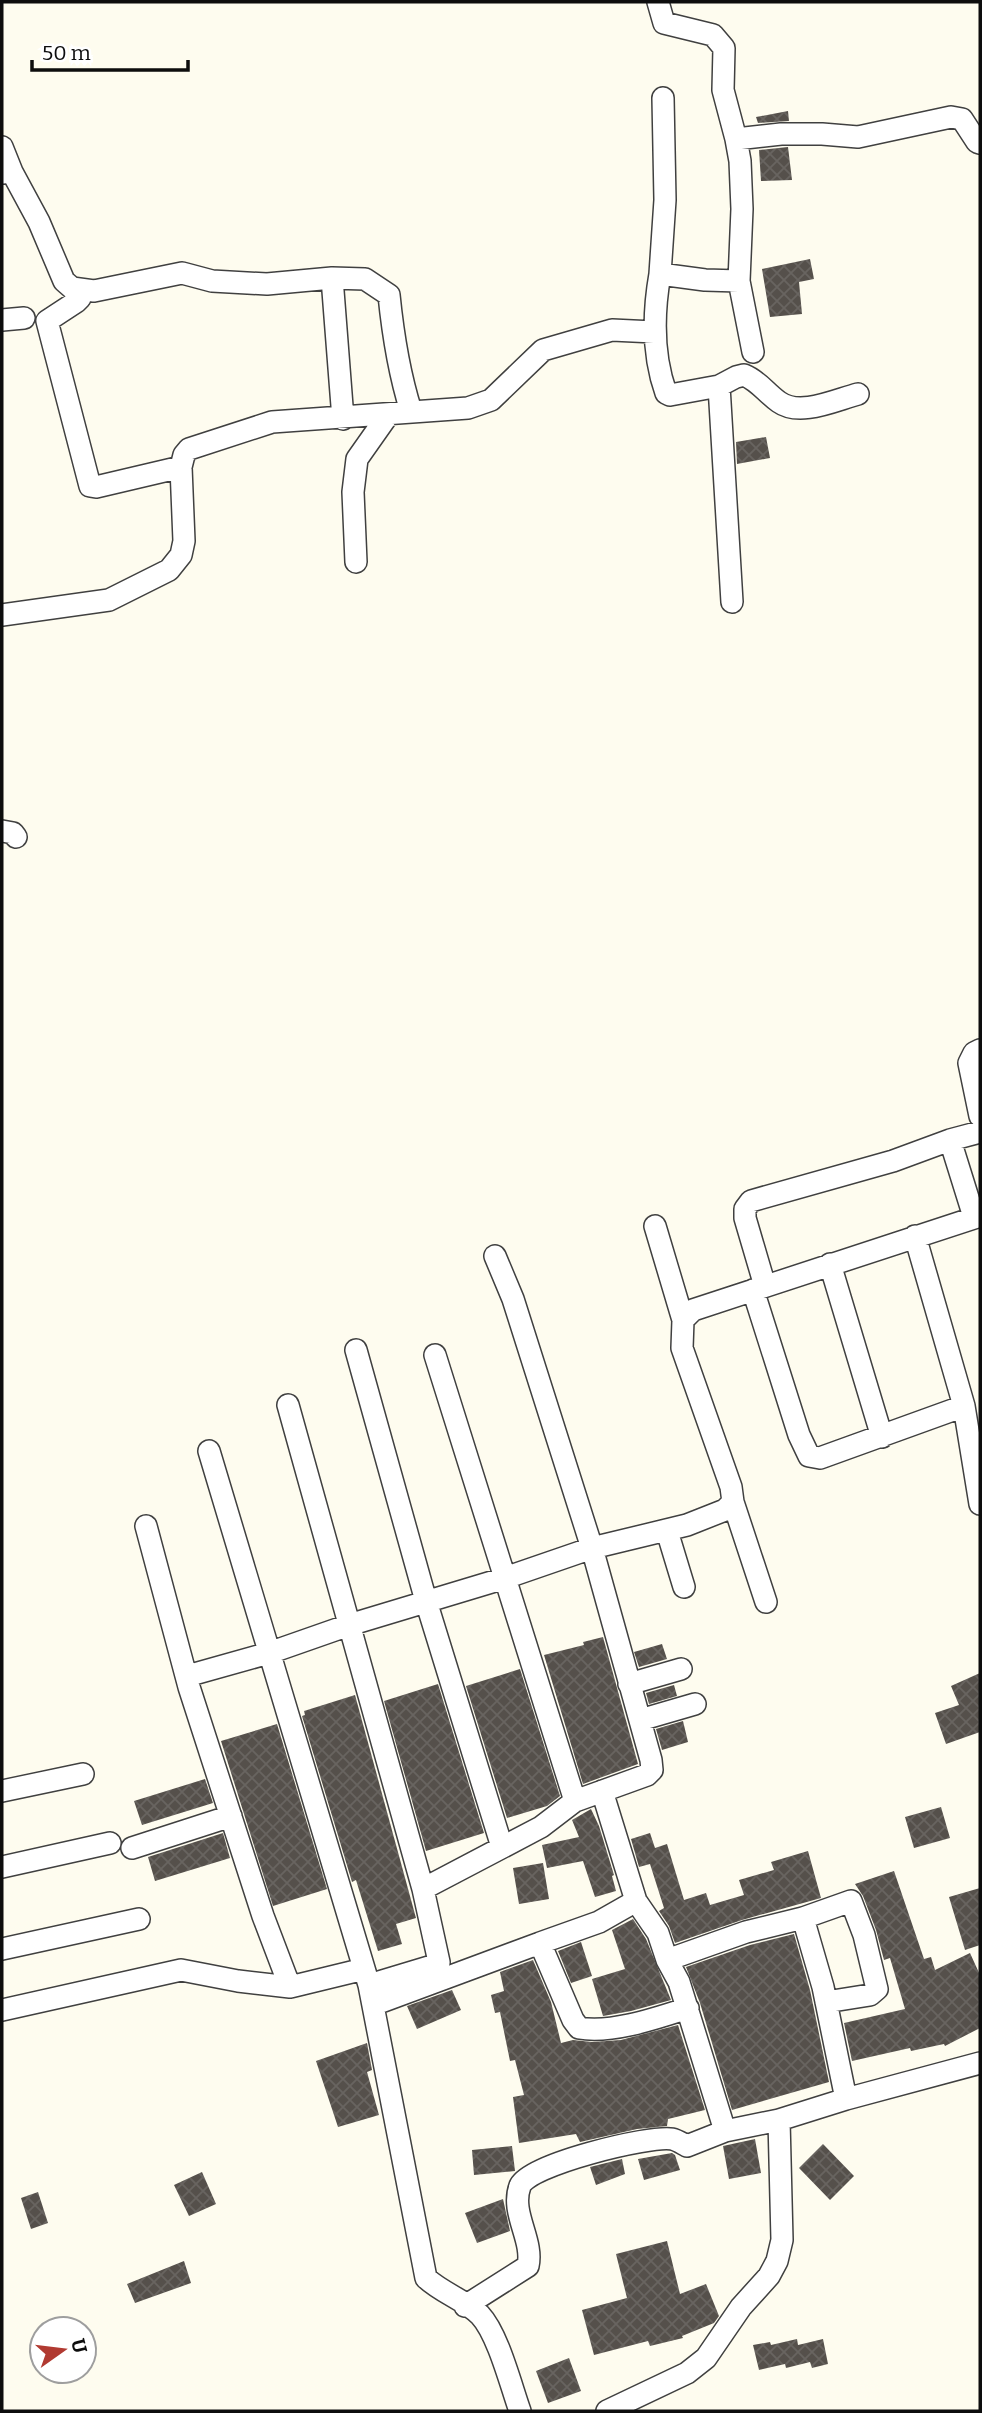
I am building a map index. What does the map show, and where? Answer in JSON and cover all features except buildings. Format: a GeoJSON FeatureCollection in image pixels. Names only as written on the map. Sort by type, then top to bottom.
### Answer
{"type":"FeatureCollection","features":[{"type":"Feature","properties":{"kind":"street"},"geometry":{"type":"LineString","coordinates":[[658,2],[664,23],[713,35],[724,48],[723,90],[736,139],[742,209],[739,281],[753,352]]}},
{"type":"Feature","properties":{"kind":"street"},"geometry":{"type":"LineString","coordinates":[[663,99],[665,200],[660,274],[653,309],[654,332],[666,393],[670,395],[719,386],[744,375],[762,385],[779,402],[790,408],[858,394]]}},
{"type":"Feature","properties":{"kind":"street"},"geometry":{"type":"LineString","coordinates":[[736,139],[794,134],[858,137],[951,117],[962,120],[967,130],[980,143]]}},
{"type":"Feature","properties":{"kind":"street"},"geometry":{"type":"LineString","coordinates":[[2,147],[7,172],[39,222],[64,281],[72,288],[82,291],[124,286],[182,273],[212,281],[267,284],[332,278],[365,279],[389,295],[403,386],[411,411]]}},
{"type":"Feature","properties":{"kind":"street"},"geometry":{"type":"LineString","coordinates":[[660,274],[739,281]]}},
{"type":"Feature","properties":{"kind":"street"},"geometry":{"type":"LineString","coordinates":[[332,278],[343,419]]}},
{"type":"Feature","properties":{"kind":"street"},"geometry":{"type":"LineString","coordinates":[[82,291],[76,302],[47,321],[90,486],[96,487],[181,467]]}},
{"type":"Feature","properties":{"kind":"street"},"geometry":{"type":"LineString","coordinates":[[2,320],[24,318]]}},
{"type":"Feature","properties":{"kind":"street"},"geometry":{"type":"LineString","coordinates":[[2,615],[109,600],[169,570],[181,555],[184,541],[181,467],[184,455],[189,449],[272,422],[468,408],[491,400],[543,350],[612,331],[654,332]]}},
{"type":"Feature","properties":{"kind":"street"},"geometry":{"type":"LineString","coordinates":[[719,386],[732,603]]}},
{"type":"Feature","properties":{"kind":"street"},"geometry":{"type":"LineString","coordinates":[[356,562],[353,492],[357,459],[388,415]]}},
{"type":"Feature","properties":{"kind":"street"},"geometry":{"type":"LineString","coordinates":[[980,1050],[974,1053],[969,1063],[980,1116]]}},
{"type":"Feature","properties":{"kind":"street"},"geometry":{"type":"LineString","coordinates":[[964,1406],[820,1458],[809,1456],[805,1452],[759,1288],[745,1218],[751,1201],[893,1161],[980,1132]]}},
{"type":"Feature","properties":{"kind":"street"},"geometry":{"type":"LineString","coordinates":[[683,1320],[693,1310],[977,1217],[950,1140]]}},
{"type":"Feature","properties":{"kind":"street"},"geometry":{"type":"LineString","coordinates":[[656,1226],[683,1320],[682,1348],[731,1487],[733,1502],[766,1602]]}},
{"type":"Feature","properties":{"kind":"street"},"geometry":{"type":"LineString","coordinates":[[915,1236],[964,1406],[980,1504]]}},
{"type":"Feature","properties":{"kind":"street"},"geometry":{"type":"LineString","coordinates":[[423,1889],[560,1814],[575,1801],[647,1775],[652,1770],[592,1548],[513,1299],[495,1256]]}},
{"type":"Feature","properties":{"kind":"street"},"geometry":{"type":"LineString","coordinates":[[830,1264],[882,1437]]}},
{"type":"Feature","properties":{"kind":"street"},"geometry":{"type":"LineString","coordinates":[[356,1350],[426,1601],[502,1847]]}},
{"type":"Feature","properties":{"kind":"street"},"geometry":{"type":"LineString","coordinates":[[435,1355],[575,1801]]}},
{"type":"Feature","properties":{"kind":"street"},"geometry":{"type":"LineString","coordinates":[[288,1405],[423,1889],[439,1962],[369,1987]]}},
{"type":"Feature","properties":{"kind":"street"},"geometry":{"type":"LineString","coordinates":[[209,1451],[369,1987],[422,2266],[426,2278],[438,2289],[479,2315],[490,2330],[520,2411]]}},
{"type":"Feature","properties":{"kind":"street"},"geometry":{"type":"LineString","coordinates":[[187,1676],[269,1653],[592,1548],[667,1531],[724,1510],[733,1502]]}},
{"type":"Feature","properties":{"kind":"street"},"geometry":{"type":"LineString","coordinates":[[146,1526],[187,1676],[230,1816],[290,1987]]}},
{"type":"Feature","properties":{"kind":"street"},"geometry":{"type":"LineString","coordinates":[[667,1531],[684,1587]]}},
{"type":"Feature","properties":{"kind":"street"},"geometry":{"type":"LineString","coordinates":[[629,1684],[681,1669]]}},
{"type":"Feature","properties":{"kind":"street"},"geometry":{"type":"LineString","coordinates":[[640,1720],[695,1704]]}},
{"type":"Feature","properties":{"kind":"street"},"geometry":{"type":"LineString","coordinates":[[2,1791],[83,1773]]}},
{"type":"Feature","properties":{"kind":"street"},"geometry":{"type":"LineString","coordinates":[[602,1791],[636,1901],[658,1933],[667,1960],[679,1982],[725,2131]]}},
{"type":"Feature","properties":{"kind":"street"},"geometry":{"type":"LineString","coordinates":[[132,1848],[230,1816]]}},
{"type":"Feature","properties":{"kind":"street"},"geometry":{"type":"LineString","coordinates":[[2,1867],[110,1843]]}},
{"type":"Feature","properties":{"kind":"street"},"geometry":{"type":"LineString","coordinates":[[2,2010],[181,1970],[290,1987],[369,1987],[540,1943],[599,1923],[636,1901]]}},
{"type":"Feature","properties":{"kind":"street"},"geometry":{"type":"LineString","coordinates":[[667,1960],[746,1931],[803,1918],[851,1902],[864,1935],[877,1989],[874,1994],[826,2002]]}},
{"type":"Feature","properties":{"kind":"street"},"geometry":{"type":"LineString","coordinates":[[803,1918],[826,2002],[846,2099]]}},
{"type":"Feature","properties":{"kind":"street"},"geometry":{"type":"LineString","coordinates":[[2,1949],[139,1919]]}},
{"type":"Feature","properties":{"kind":"street"},"geometry":{"type":"LineString","coordinates":[[540,1943],[573,2020],[579,2028],[590,2030],[640,2022],[688,2008]]}},
{"type":"Feature","properties":{"kind":"street"},"geometry":{"type":"LineString","coordinates":[[466,2305],[528,2266],[531,2254],[518,2209],[520,2185],[532,2173],[572,2158],[660,2139],[673,2139],[687,2146],[725,2131],[779,2120],[980,2063]]}},
{"type":"Feature","properties":{"kind":"street"},"geometry":{"type":"LineString","coordinates":[[607,2411],[678,2378],[706,2358],[741,2307],[769,2276],[777,2261],[782,2240],[779,2120]]}}]}
